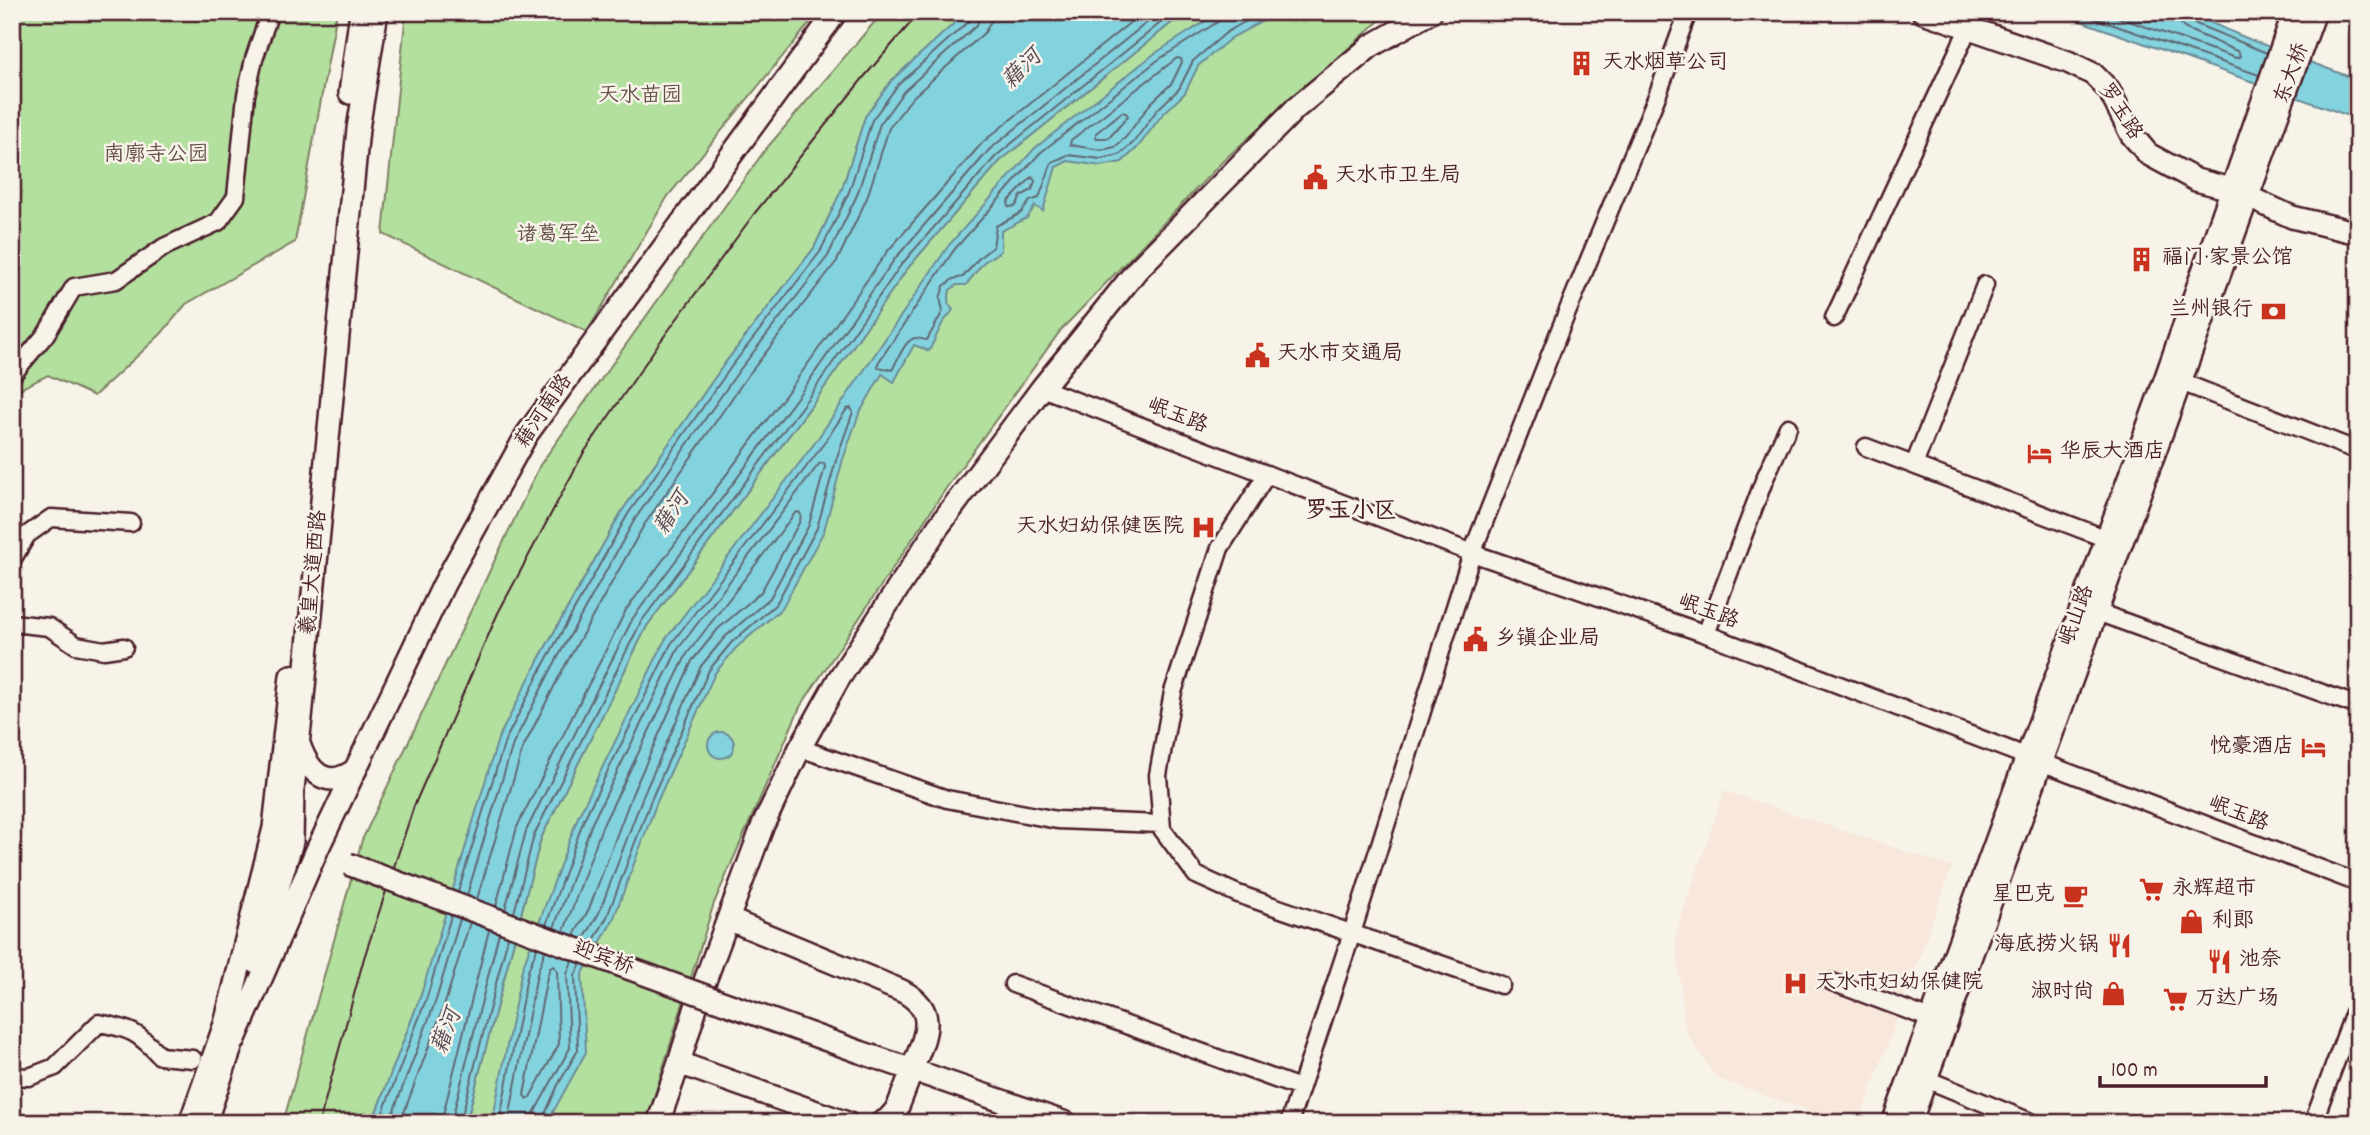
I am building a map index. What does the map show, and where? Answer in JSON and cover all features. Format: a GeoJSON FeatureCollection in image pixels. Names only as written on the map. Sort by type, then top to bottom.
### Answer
{"type":"FeatureCollection","features":[{"type":"Feature","properties":{"kind":"main road","name":"羲皇大道西路"},"geometry":{"type":"LineString","coordinates":[[190,1123],[225,1024],[274,828],[344,134],[361,12]]}},
{"type":"Feature","properties":{"kind":"main road","name":"羲皇大道西路"},"geometry":{"type":"LineString","coordinates":[[205,1123],[234,1041],[247,986],[292,842],[297,740],[303,704],[358,129],[377,12]]}},
{"type":"Feature","properties":{"kind":"main road","name":"藉河南路"},"geometry":{"type":"LineString","coordinates":[[234,1041],[317,850],[444,584],[527,434],[836,12]]}},
{"type":"Feature","properties":{"kind":"main road"},"geometry":{"type":"LineString","coordinates":[[658,1123],[680,1063],[699,997],[763,825],[800,748],[838,680],[939,527],[1042,388],[1137,270],[1296,108],[1371,46],[1431,12]]}},
{"type":"Feature","properties":{"kind":"main road","name":"罗玉路"},"geometry":{"type":"LineString","coordinates":[[1923,12],[1965,21],[2093,74],[2109,90],[2131,134],[2148,154],[2196,180],[2240,193],[2292,217],[2358,233]]}},
{"type":"Feature","properties":{"kind":"main road","name":"东大桥"},"geometry":{"type":"LineString","coordinates":[[2240,193],[2297,24],[2315,12]]}},
{"type":"Feature","properties":{"kind":"main road","name":"岷山路"},"geometry":{"type":"LineString","coordinates":[[1893,1123],[1931,1019],[2097,612],[2181,382],[2240,193]]}},
{"type":"Feature","properties":{"kind":"main road","name":"岷山路"},"geometry":{"type":"LineString","coordinates":[[1910,1123],[2107,539],[2240,193]]}},
{"type":"Feature","properties":{"kind":"main road"},"geometry":{"type":"LineString","coordinates":[[297,740],[310,769],[318,775],[338,778],[356,769]]}},
{"type":"Feature","properties":{"kind":"main road"},"geometry":{"type":"LineString","coordinates":[[274,828],[292,842]]}},
{"type":"Feature","properties":{"kind":"main road","name":"迎宾桥"},"geometry":{"type":"LineString","coordinates":[[292,842],[592,955],[1066,1123]]}},
{"type":"Feature","properties":{"kind":"main road"},"geometry":{"type":"LineString","coordinates":[[728,919],[912,996],[920,1004],[925,1014],[926,1036],[897,1109],[881,1123]]}},
{"type":"Feature","properties":{"kind":"main road"},"geometry":{"type":"LineString","coordinates":[[680,1063],[847,1123]]}},
{"type":"Feature","properties":{"kind":"street"},"geometry":{"type":"LineString","coordinates":[[12,374],[46,334],[74,288],[116,280],[164,247],[218,222],[236,197],[246,95],[254,59],[270,12]]}},
{"type":"Feature","properties":{"kind":"street"},"geometry":{"type":"LineString","coordinates":[[1289,1123],[1472,552],[1561,327],[1657,96],[1688,12]]}},
{"type":"Feature","properties":{"kind":"street"},"geometry":{"type":"LineString","coordinates":[[1834,318],[1965,21]]}},
{"type":"Feature","properties":{"kind":"street"},"geometry":{"type":"LineString","coordinates":[[1914,465],[1985,285]]}},
{"type":"Feature","properties":{"kind":"street"},"geometry":{"type":"LineString","coordinates":[[2181,382],[2358,451]]}},
{"type":"Feature","properties":{"kind":"street","name":"岷玉路"},"geometry":{"type":"LineString","coordinates":[[1042,388],[1472,552],[1706,634],[2358,883]]}},
{"type":"Feature","properties":{"kind":"street"},"geometry":{"type":"LineString","coordinates":[[1706,634],[1765,478],[1788,427]]}},
{"type":"Feature","properties":{"kind":"street"},"geometry":{"type":"LineString","coordinates":[[1866,447],[2107,539]]}},
{"type":"Feature","properties":{"kind":"street"},"geometry":{"type":"LineString","coordinates":[[1267,474],[1220,548],[1173,692],[1158,775],[1162,829],[1196,876],[1238,894],[1501,985]]}},
{"type":"Feature","properties":{"kind":"street"},"geometry":{"type":"LineString","coordinates":[[12,560],[27,535],[51,518],[131,523]]}},
{"type":"Feature","properties":{"kind":"street"},"geometry":{"type":"LineString","coordinates":[[2097,612],[2358,706]]}},
{"type":"Feature","properties":{"kind":"street"},"geometry":{"type":"LineString","coordinates":[[12,623],[48,627],[76,645],[104,650],[124,647]]}},
{"type":"Feature","properties":{"kind":"street"},"geometry":{"type":"LineString","coordinates":[[800,748],[947,799],[1057,820],[1161,824]]}},
{"type":"Feature","properties":{"kind":"street"},"geometry":{"type":"LineString","coordinates":[[1832,982],[1931,1019]]}},
{"type":"Feature","properties":{"kind":"street"},"geometry":{"type":"LineString","coordinates":[[1013,984],[1300,1088]]}},
{"type":"Feature","properties":{"kind":"street"},"geometry":{"type":"LineString","coordinates":[[2313,1123],[2358,1002]]}},
{"type":"Feature","properties":{"kind":"street"},"geometry":{"type":"LineString","coordinates":[[12,1076],[29,1077],[55,1067],[99,1023],[126,1028],[143,1037],[160,1056],[193,1059]]}},
{"type":"Feature","properties":{"kind":"street"},"geometry":{"type":"LineString","coordinates":[[1926,1079],[2033,1123]]}},
{"type":"Feature","properties":{"kind":"shaded area","name":"天水市妇幼保健院"},"geometry":{"type":"Polygon","coordinates":[[[1724,791],[1952,867],[1859,1123],[1844,1123],[1716,1078],[1686,1032],[1675,936],[1724,791]]]}},
{"type":"Feature","properties":{"kind":"green space","name":"南廓寺公园"},"geometry":{"type":"Polygon","coordinates":[[[12,12],[337,12],[295,242],[186,304],[161,334],[94,396],[48,375],[12,393],[12,12]]]}},
{"type":"Feature","properties":{"kind":"green space"},"geometry":{"type":"Polygon","coordinates":[[[406,12],[819,12],[668,196],[587,332],[383,234],[406,12]]]}},
{"type":"Feature","properties":{"kind":"green space"},"geometry":{"type":"Polygon","coordinates":[[[883,12],[971,12],[892,80],[865,117],[842,189],[814,248],[725,363],[622,511],[539,659],[421,995],[372,1123],[283,1123],[362,840],[540,465],[765,150],[883,12]]]}},
{"type":"Feature","properties":{"kind":"green space"},"geometry":{"type":"Polygon","coordinates":[[[1185,12],[1389,12],[1225,159],[1061,330],[947,487],[800,707],[714,903],[646,1123],[466,1123],[541,838],[647,626],[817,398],[907,269],[1000,161],[1185,12]]]}},
{"type":"Feature","properties":{"kind":"water","name":"藉河"},"geometry":{"type":"Polygon","coordinates":[[[971,12],[1185,12],[1000,161],[907,269],[817,398],[647,626],[541,838],[466,1123],[372,1123],[421,995],[498,739],[539,659],[622,511],[725,363],[814,248],[842,189],[865,117],[892,80],[961,17],[971,12]]]}},
{"type":"Feature","properties":{"kind":"water"},"geometry":{"type":"Polygon","coordinates":[[[1220,12],[1279,12],[1231,38],[1198,66],[1185,93],[1162,115],[1138,147],[1122,162],[1101,166],[1068,161],[1056,167],[1043,211],[1035,206],[1027,218],[1001,231],[1001,251],[984,262],[966,285],[957,285],[950,290],[948,303],[953,310],[942,324],[929,351],[914,345],[894,382],[882,374],[859,414],[843,459],[824,531],[782,608],[736,648],[715,673],[657,802],[613,920],[582,975],[586,1052],[547,1123],[492,1123],[522,969],[578,817],[665,640],[814,444],[949,245],[1035,148],[1154,54],[1220,12]]]}},
{"type":"Feature","properties":{"kind":"water"},"geometry":{"type":"Polygon","coordinates":[[[2055,12],[2186,12],[2251,40],[2358,80],[2358,119],[2055,12]]]}},
{"type":"Feature","properties":{"kind":"water"},"geometry":{"type":"Polygon","coordinates":[[[721,732],[730,736],[734,745],[730,754],[721,758],[712,754],[708,745],[712,736],[721,732]]]}},
{"type":"Feature","properties":{"kind":"tram line"},"geometry":{"type":"LineString","coordinates":[[319,1123],[364,958],[414,806],[498,613],[583,454],[657,346],[754,214],[920,12]]}},
{"type":"Feature","properties":{"kind":"place","name":"天水烟草公司"},"geometry":{"type":"Point","coordinates":[1582,64]}},
{"type":"Feature","properties":{"kind":"place","name":"天水市卫生局"},"geometry":{"type":"Point","coordinates":[1315,177]}},
{"type":"Feature","properties":{"kind":"place","name":"福门·家景公馆"},"geometry":{"type":"Point","coordinates":[2142,259]}},
{"type":"Feature","properties":{"kind":"place","name":"兰州银行"},"geometry":{"type":"Point","coordinates":[2273,311]}},
{"type":"Feature","properties":{"kind":"place","name":"天水市交通局"},"geometry":{"type":"Point","coordinates":[1257,355]}},
{"type":"Feature","properties":{"kind":"place","name":"华辰大酒店"},"geometry":{"type":"Point","coordinates":[2040,453]}},
{"type":"Feature","properties":{"kind":"place","name":"天水妇幼保健医院"},"geometry":{"type":"Point","coordinates":[1204,528]}},
{"type":"Feature","properties":{"kind":"place","name":"乡镇企业局"},"geometry":{"type":"Point","coordinates":[1475,640]}},
{"type":"Feature","properties":{"kind":"place","name":"悦豪酒店"},"geometry":{"type":"Point","coordinates":[2314,748]}},
{"type":"Feature","properties":{"kind":"place","name":"永辉超市"},"geometry":{"type":"Point","coordinates":[2152,890]}},
{"type":"Feature","properties":{"kind":"place","name":"星巴克"},"geometry":{"type":"Point","coordinates":[2075,896]}},
{"type":"Feature","properties":{"kind":"place","name":"利郎"},"geometry":{"type":"Point","coordinates":[2192,922]}},
{"type":"Feature","properties":{"kind":"place","name":"海底捞火锅"},"geometry":{"type":"Point","coordinates":[2119,946]}},
{"type":"Feature","properties":{"kind":"place","name":"池奈"},"geometry":{"type":"Point","coordinates":[2219,961]}},
{"type":"Feature","properties":{"kind":"place","name":"天水市妇幼保健院"},"geometry":{"type":"Point","coordinates":[1795,984]}},
{"type":"Feature","properties":{"kind":"place","name":"淑时尚"},"geometry":{"type":"Point","coordinates":[2114,993]}},
{"type":"Feature","properties":{"kind":"place","name":"万达广场"},"geometry":{"type":"Point","coordinates":[2175,1000]}},
{"type":"Feature","properties":{"kind":"district","name":"罗玉小区"},"geometry":{"type":"Point","coordinates":[1351,512]}},
{"type":"Feature","properties":{"kind":"park label","name":"天水苗园"},"geometry":{"type":"Point","coordinates":[640,97]}},
{"type":"Feature","properties":{"kind":"park label","name":"诸葛军垒"},"geometry":{"type":"Point","coordinates":[558,236]}}]}
